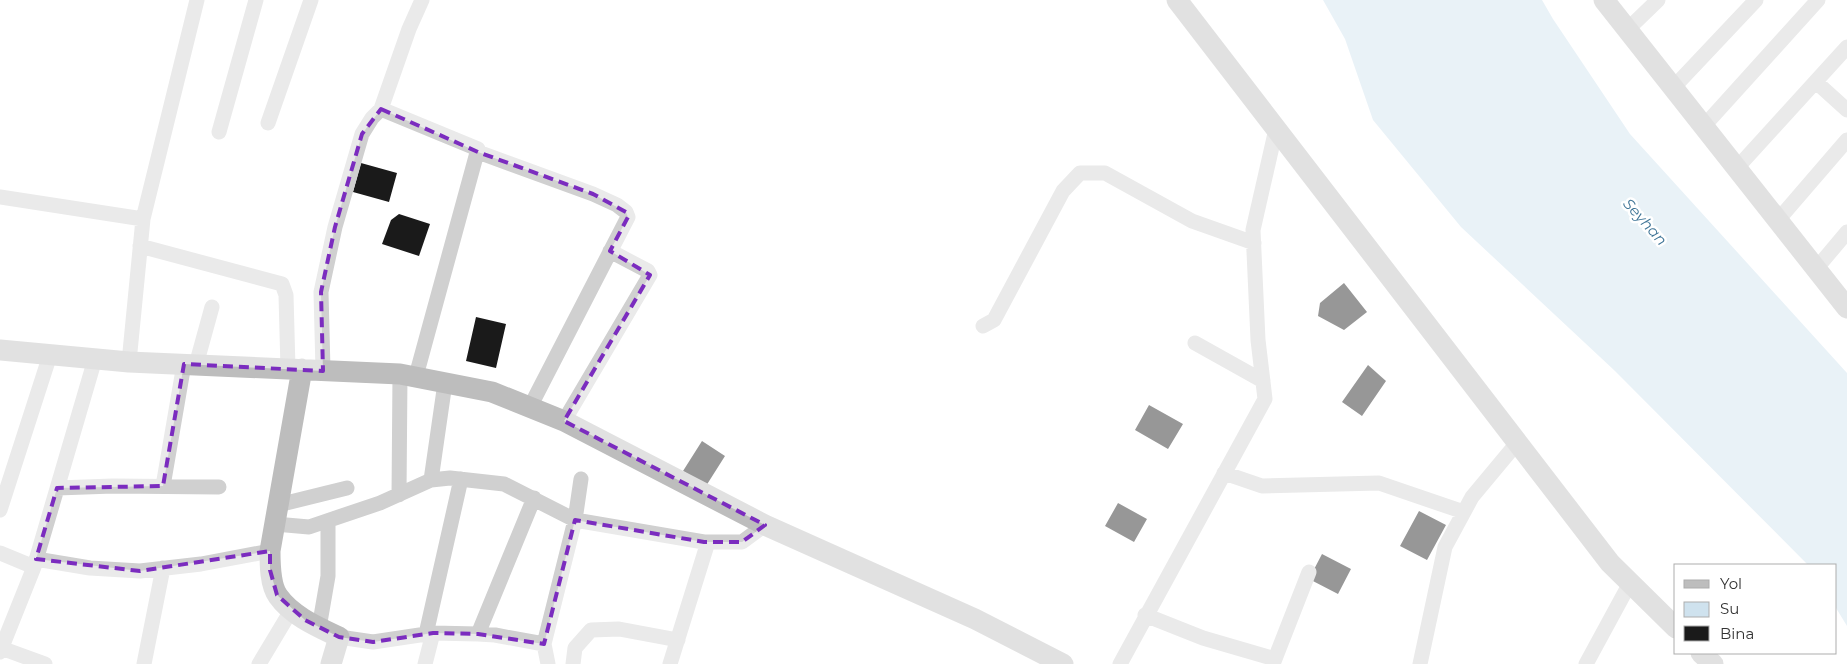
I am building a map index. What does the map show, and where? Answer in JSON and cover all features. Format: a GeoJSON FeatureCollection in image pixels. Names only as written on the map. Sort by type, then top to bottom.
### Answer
{"type":"FeatureCollection","features":[{"type":"Feature","properties":{"kind":"main road"},"geometry":{"type":"LineString","coordinates":[[1177,0],[1610,563],[1674,626]]}},
{"type":"Feature","properties":{"kind":"main road"},"geometry":{"type":"LineString","coordinates":[[1604,0],[1847,308]]}},
{"type":"Feature","properties":{"kind":"main road"},"geometry":{"type":"LineString","coordinates":[[0,350],[130,362],[408,375],[492,392],[564,421],[765,525],[975,619],[1063,664]]}},
{"type":"Feature","properties":{"kind":"main road"},"geometry":{"type":"LineString","coordinates":[[304,369],[270,551],[270,570],[277,595],[305,620],[339,637],[331,664]]}},
{"type":"Feature","properties":{"kind":"main road"},"geometry":{"type":"LineString","coordinates":[[1702,654],[1713,664]]}},
{"type":"Feature","properties":{"kind":"street"},"geometry":{"type":"LineString","coordinates":[[130,362],[142,219],[197,0]]}},
{"type":"Feature","properties":{"kind":"street"},"geometry":{"type":"LineString","coordinates":[[219,132],[256,0]]}},
{"type":"Feature","properties":{"kind":"street"},"geometry":{"type":"LineString","coordinates":[[268,123],[311,0]]}},
{"type":"Feature","properties":{"kind":"street"},"geometry":{"type":"LineString","coordinates":[[304,369],[335,227],[362,134],[372,118],[381,109],[409,29],[422,0]]}},
{"type":"Feature","properties":{"kind":"street"},"geometry":{"type":"LineString","coordinates":[[1628,30],[1658,0]]}},
{"type":"Feature","properties":{"kind":"street"},"geometry":{"type":"LineString","coordinates":[[1674,88],[1756,0]]}},
{"type":"Feature","properties":{"kind":"street"},"geometry":{"type":"LineString","coordinates":[[1704,126],[1818,0]]}},
{"type":"Feature","properties":{"kind":"street"},"geometry":{"type":"LineString","coordinates":[[1736,169],[1847,47]]}},
{"type":"Feature","properties":{"kind":"street"},"geometry":{"type":"LineString","coordinates":[[1816,82],[1847,110]]}},
{"type":"Feature","properties":{"kind":"street"},"geometry":{"type":"LineString","coordinates":[[381,109],[478,149],[478,152],[593,194],[626,212],[628,217],[530,407]]}},
{"type":"Feature","properties":{"kind":"street"},"geometry":{"type":"LineString","coordinates":[[1120,664],[1265,398],[1258,340],[1253,230],[1276,129]]}},
{"type":"Feature","properties":{"kind":"street"},"geometry":{"type":"LineString","coordinates":[[1778,220],[1847,140]]}},
{"type":"Feature","properties":{"kind":"street"},"geometry":{"type":"LineString","coordinates":[[399,494],[408,375],[478,152]]}},
{"type":"Feature","properties":{"kind":"street"},"geometry":{"type":"LineString","coordinates":[[983,326],[994,320],[1063,191],[1080,173],[1106,173],[1192,221],[1254,243]]}},
{"type":"Feature","properties":{"kind":"street"},"geometry":{"type":"LineString","coordinates":[[0,197],[142,219]]}},
{"type":"Feature","properties":{"kind":"street"},"geometry":{"type":"LineString","coordinates":[[1816,269],[1847,232]]}},
{"type":"Feature","properties":{"kind":"street"},"geometry":{"type":"LineString","coordinates":[[140,246],[282,284],[304,369]]}},
{"type":"Feature","properties":{"kind":"street"},"geometry":{"type":"LineString","coordinates":[[564,421],[650,275],[648,271],[610,251]]}},
{"type":"Feature","properties":{"kind":"street"},"geometry":{"type":"LineString","coordinates":[[163,486],[190,365],[212,307]]}},
{"type":"Feature","properties":{"kind":"street"},"geometry":{"type":"LineString","coordinates":[[1195,343],[1263,381]]}},
{"type":"Feature","properties":{"kind":"street"},"geometry":{"type":"LineString","coordinates":[[0,510],[50,355]]}},
{"type":"Feature","properties":{"kind":"street"},"geometry":{"type":"LineString","coordinates":[[45,664],[1,650],[35,563],[95,359]]}},
{"type":"Feature","properties":{"kind":"street"},"geometry":{"type":"LineString","coordinates":[[431,480],[445,383]]}},
{"type":"Feature","properties":{"kind":"street"},"geometry":{"type":"LineString","coordinates":[[1420,664],[1445,547],[1472,497],[1517,442]]}},
{"type":"Feature","properties":{"kind":"street"},"geometry":{"type":"LineString","coordinates":[[1224,473],[1262,486],[1379,483],[1464,512]]}},
{"type":"Feature","properties":{"kind":"street"},"geometry":{"type":"LineString","coordinates":[[277,514],[308,527],[380,503],[431,480],[461,479],[504,484],[575,520],[708,542],[742,542],[765,525]]}},
{"type":"Feature","properties":{"kind":"street"},"geometry":{"type":"LineString","coordinates":[[425,664],[429,634],[461,479]]}},
{"type":"Feature","properties":{"kind":"street"},"geometry":{"type":"LineString","coordinates":[[548,664],[544,644],[575,520],[581,479]]}},
{"type":"Feature","properties":{"kind":"street"},"geometry":{"type":"LineString","coordinates":[[57,488],[219,487]]}},
{"type":"Feature","properties":{"kind":"street"},"geometry":{"type":"LineString","coordinates":[[277,514],[347,488]]}},
{"type":"Feature","properties":{"kind":"street"},"geometry":{"type":"LineString","coordinates":[[478,634],[534,498]]}},
{"type":"Feature","properties":{"kind":"street"},"geometry":{"type":"LineString","coordinates":[[319,628],[328,576],[328,521]]}},
{"type":"Feature","properties":{"kind":"street"},"geometry":{"type":"LineString","coordinates":[[670,664],[708,542]]}},
{"type":"Feature","properties":{"kind":"street"},"geometry":{"type":"LineString","coordinates":[[0,553],[35,563],[140,571],[201,564],[270,551]]}},
{"type":"Feature","properties":{"kind":"street"},"geometry":{"type":"LineString","coordinates":[[144,664],[163,568]]}},
{"type":"Feature","properties":{"kind":"street"},"geometry":{"type":"LineString","coordinates":[[1146,615],[1203,638],[1274,662],[1309,572]]}},
{"type":"Feature","properties":{"kind":"street"},"geometry":{"type":"LineString","coordinates":[[1586,664],[1630,583]]}},
{"type":"Feature","properties":{"kind":"street"},"geometry":{"type":"LineString","coordinates":[[259,664],[292,609]]}},
{"type":"Feature","properties":{"kind":"street"},"geometry":{"type":"LineString","coordinates":[[573,664],[575,648],[591,630],[620,628],[678,640]]}},
{"type":"Feature","properties":{"kind":"street"},"geometry":{"type":"LineString","coordinates":[[339,637],[373,642],[429,634],[478,634],[544,644]]}},
{"type":"Feature","properties":{"kind":"highlighted area"},"geometry":{"type":"Polygon","coordinates":[[[381,109],[478,152],[593,194],[626,212],[628,217],[610,251],[650,275],[564,421],[765,525],[742,542],[704,542],[575,520],[544,644],[478,634],[433,633],[373,642],[339,637],[305,620],[277,595],[270,570],[270,551],[140,571],[36,559],[57,488],[163,486],[184,364],[323,371],[321,292],[335,227],[362,134],[381,109]]]}},
{"type":"Feature","properties":{"kind":"water","name":"Seyhan"},"geometry":{"type":"Polygon","coordinates":[[[1323,0],[1542,0],[1630,134],[1847,373],[1847,626],[1837,610],[1837,564],[1807,564],[1615,371],[1461,227],[1373,120],[1345,39],[1323,0]]]}},
{"type":"Feature","properties":{"kind":"building"},"geometry":{"type":"Polygon","coordinates":[[[361,163],[397,173],[389,202],[353,192],[361,163]]]}},
{"type":"Feature","properties":{"kind":"building"},"geometry":{"type":"Polygon","coordinates":[[[399,214],[430,224],[419,256],[382,244],[391,220],[399,214]]]}},
{"type":"Feature","properties":{"kind":"building"},"geometry":{"type":"Polygon","coordinates":[[[1344,283],[1367,312],[1344,330],[1318,316],[1320,303],[1344,283]]]}},
{"type":"Feature","properties":{"kind":"building"},"geometry":{"type":"Polygon","coordinates":[[[476,317],[506,324],[496,368],[466,361],[476,317]]]}},
{"type":"Feature","properties":{"kind":"building"},"geometry":{"type":"Polygon","coordinates":[[[1368,365],[1386,381],[1362,416],[1342,402],[1368,365]]]}},
{"type":"Feature","properties":{"kind":"building"},"geometry":{"type":"Polygon","coordinates":[[[1149,405],[1183,424],[1168,449],[1135,430],[1149,405]]]}},
{"type":"Feature","properties":{"kind":"building"},"geometry":{"type":"Polygon","coordinates":[[[702,441],[725,456],[706,486],[683,471],[702,441]]]}},
{"type":"Feature","properties":{"kind":"building"},"geometry":{"type":"Polygon","coordinates":[[[1118,503],[1147,519],[1134,542],[1105,526],[1118,503]]]}},
{"type":"Feature","properties":{"kind":"building"},"geometry":{"type":"Polygon","coordinates":[[[1419,511],[1446,525],[1427,560],[1400,546],[1419,511]]]}},
{"type":"Feature","properties":{"kind":"building"},"geometry":{"type":"Polygon","coordinates":[[[1322,554],[1351,569],[1338,594],[1309,579],[1322,554]]]}}]}
